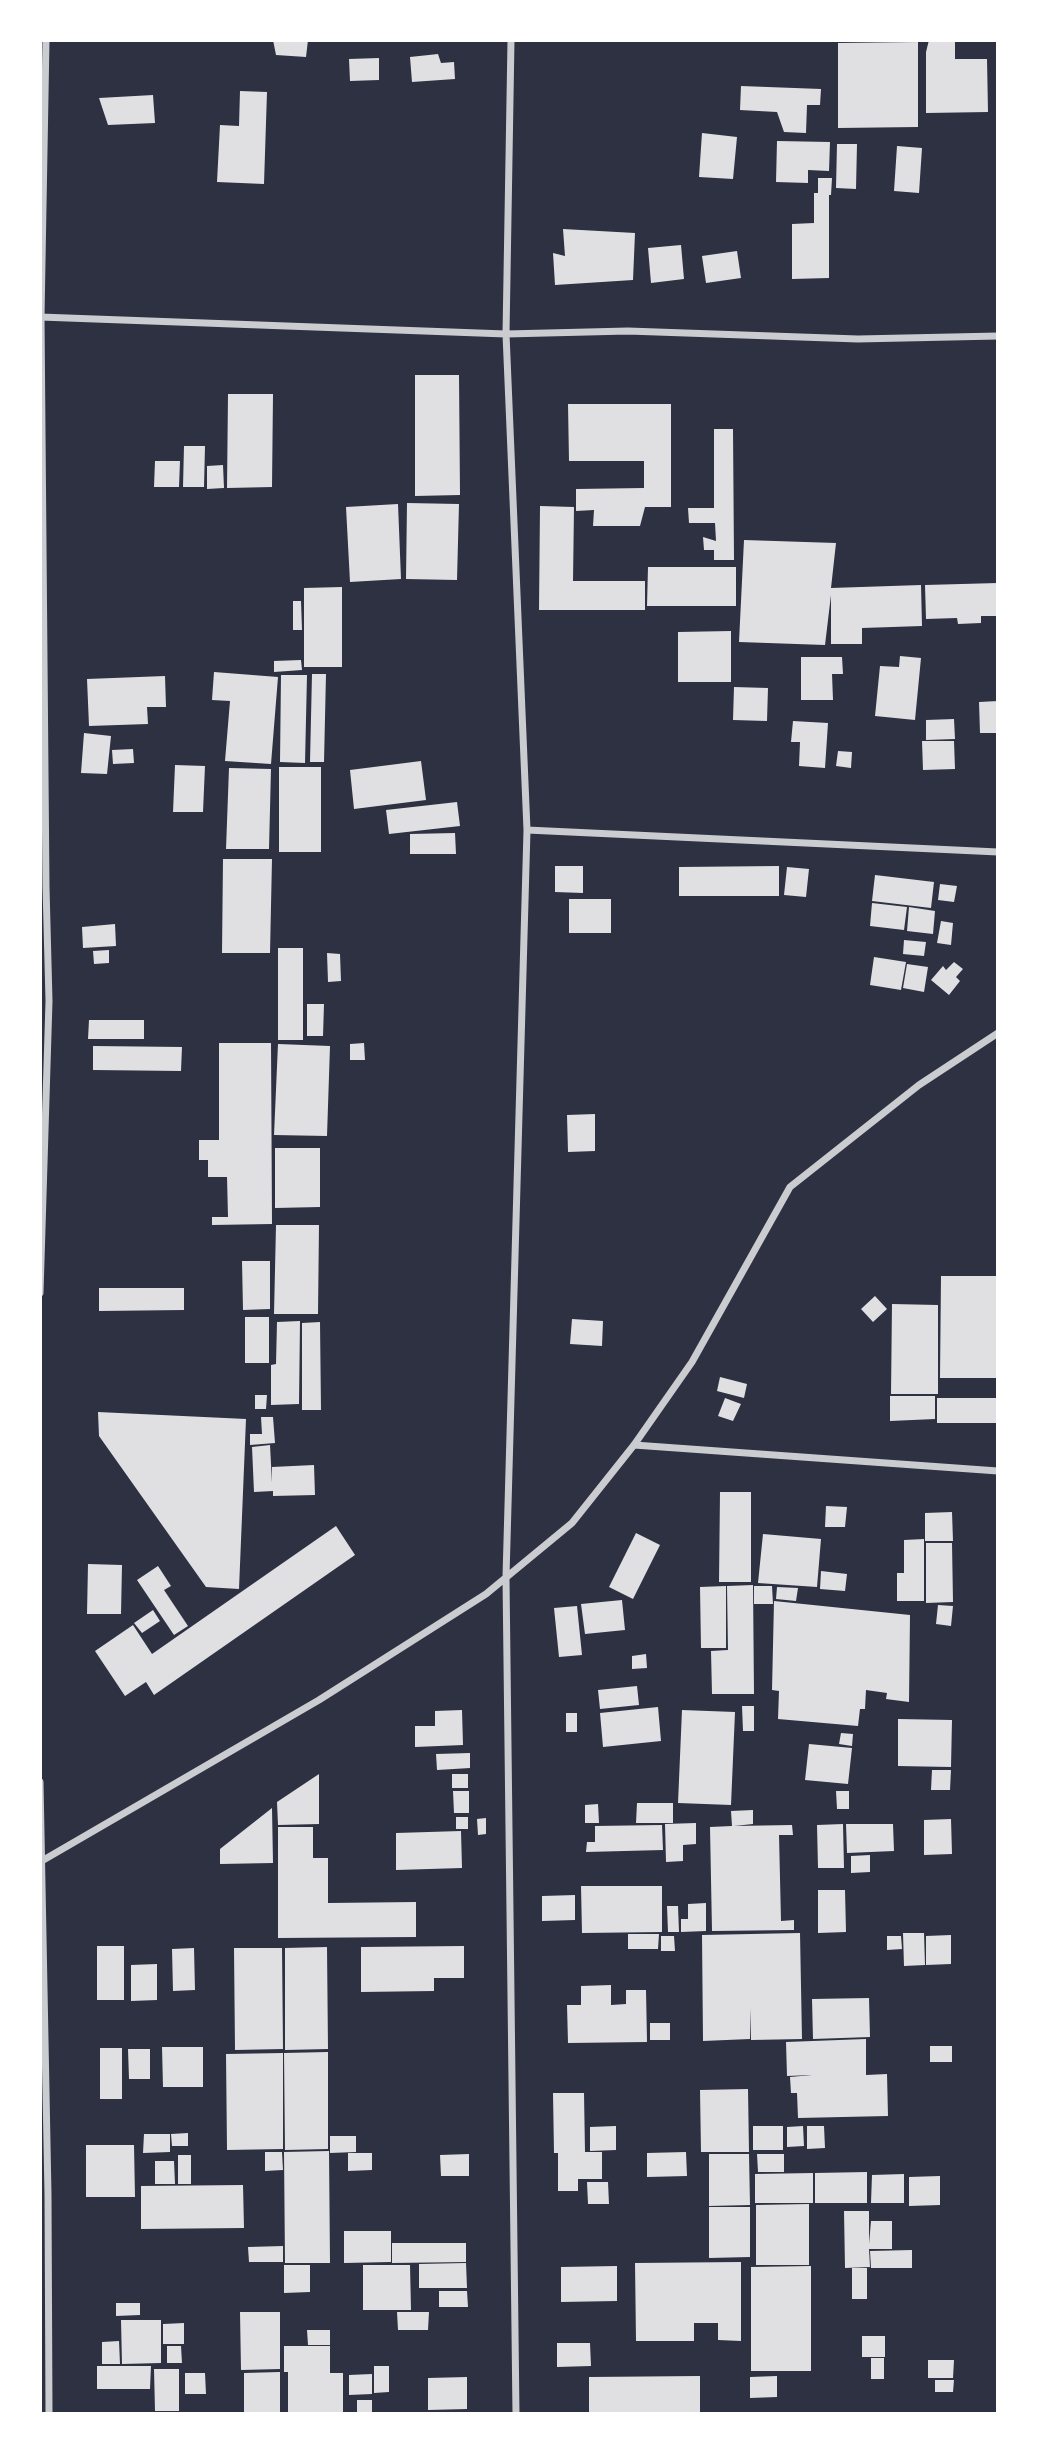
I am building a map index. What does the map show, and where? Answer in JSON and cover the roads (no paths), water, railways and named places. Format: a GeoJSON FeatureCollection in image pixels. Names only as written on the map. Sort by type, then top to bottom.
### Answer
{"type":"FeatureCollection","features":[{"type":"Feature","properties":{"kind":"street"},"geometry":{"type":"LineString","coordinates":[[40,1293],[49,1000],[41,317],[46,40]]}},
{"type":"Feature","properties":{"kind":"street"},"geometry":{"type":"LineString","coordinates":[[511,40],[506,334],[527,830],[506,1577],[516,2414]]}},
{"type":"Feature","properties":{"kind":"street"},"geometry":{"type":"LineString","coordinates":[[41,317],[506,334],[628,331],[858,339],[998,336]]}},
{"type":"Feature","properties":{"kind":"street"},"geometry":{"type":"LineString","coordinates":[[527,830],[998,852]]}},
{"type":"Feature","properties":{"kind":"street"},"geometry":{"type":"LineString","coordinates":[[41,1862],[319,1700],[486,1594],[572,1523],[634,1446],[692,1362],[790,1187],[919,1086],[998,1033]]}},
{"type":"Feature","properties":{"kind":"street"},"geometry":{"type":"LineString","coordinates":[[634,1446],[998,1471]]}},
{"type":"Feature","properties":{"kind":"street"},"geometry":{"type":"LineString","coordinates":[[40,1782],[48,2195],[49,2414]]}}]}
